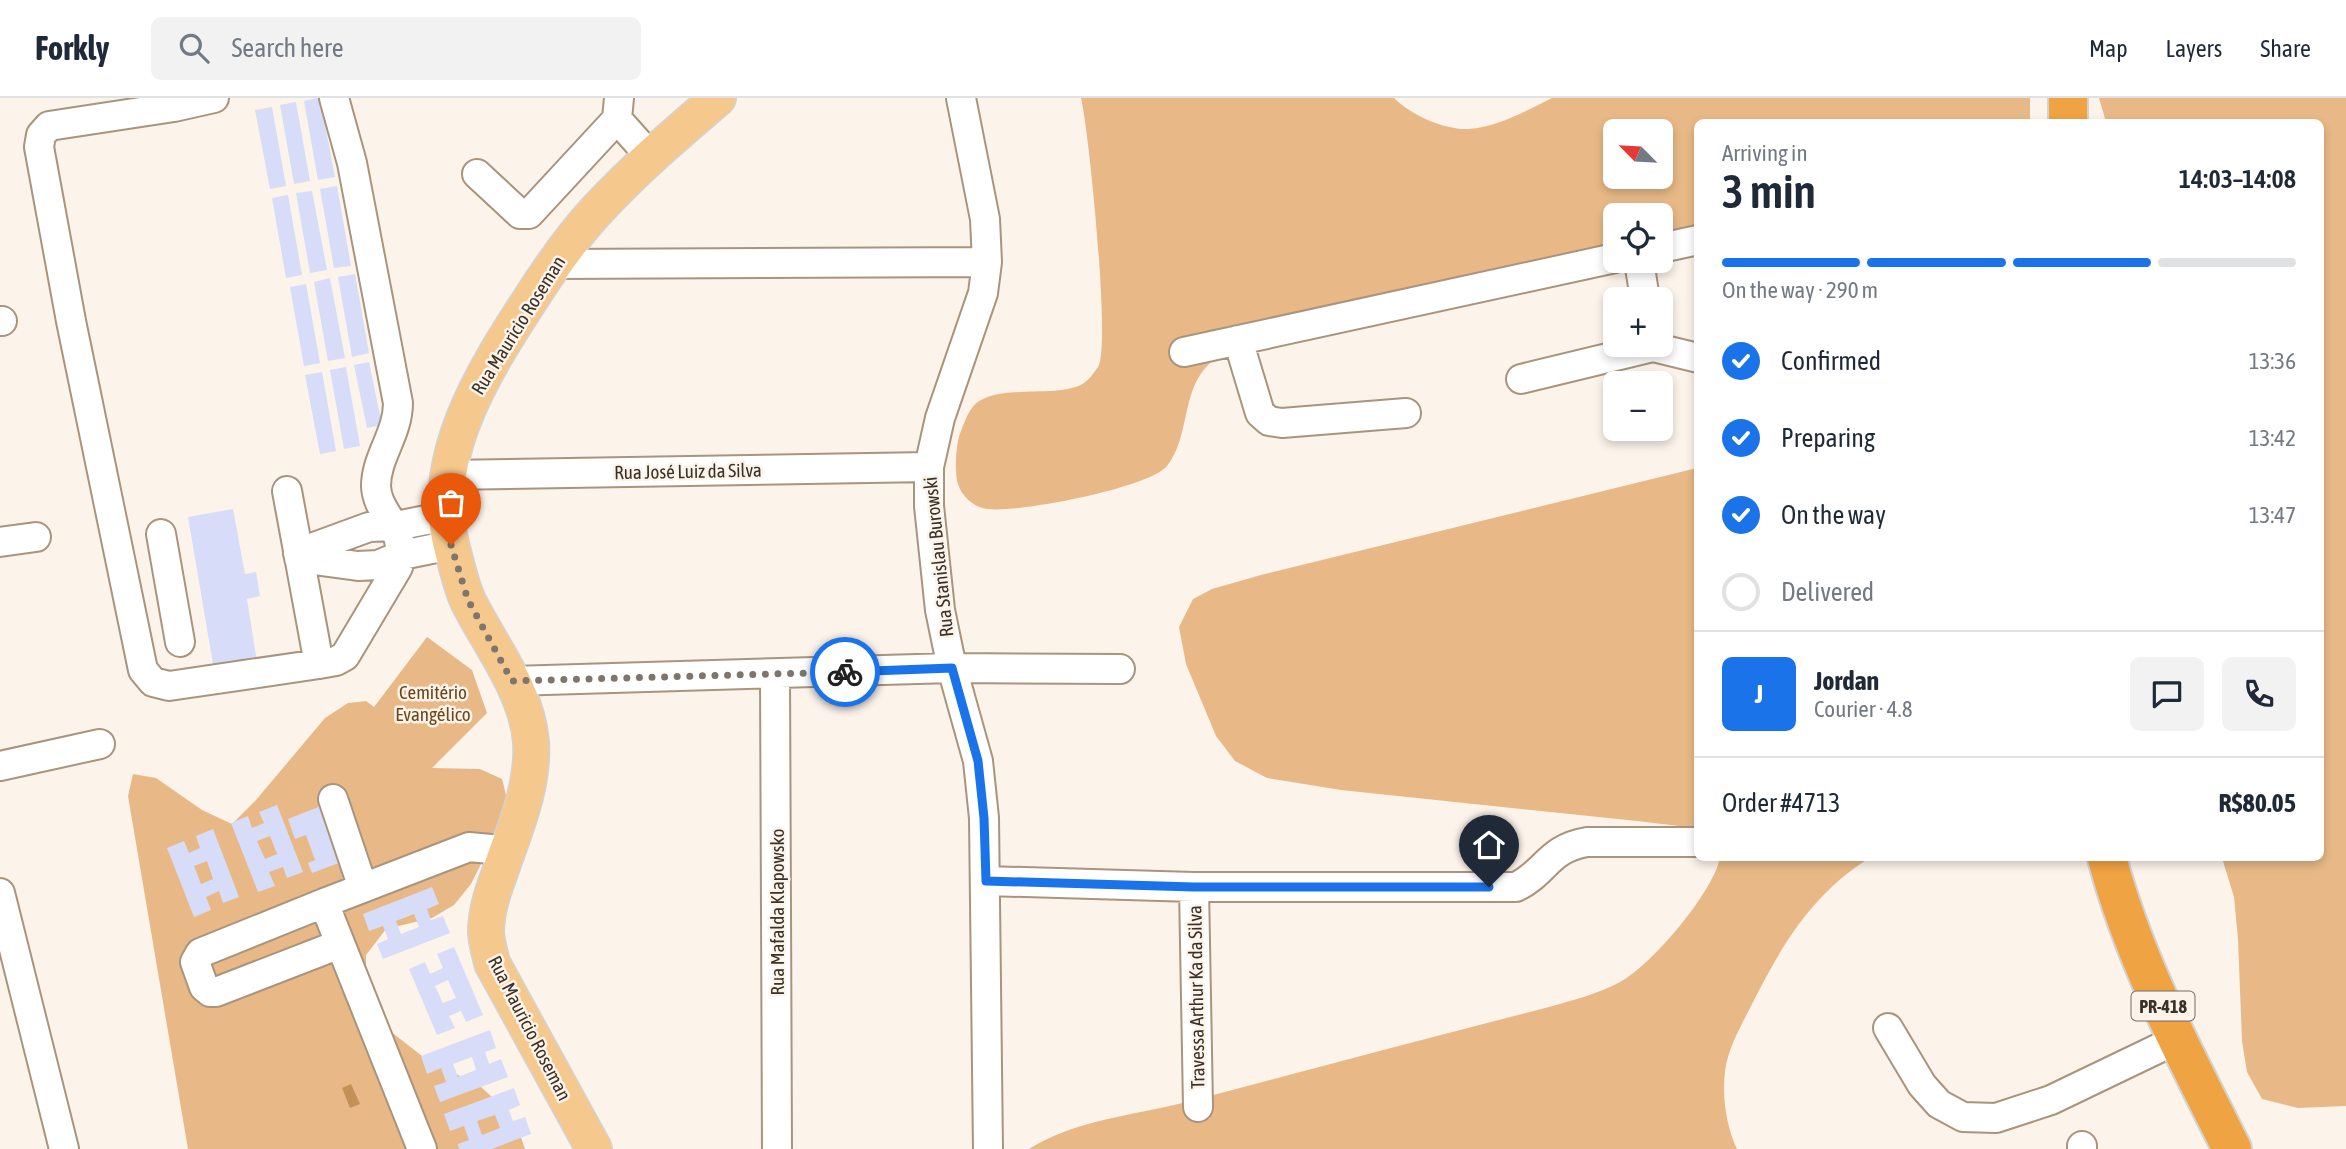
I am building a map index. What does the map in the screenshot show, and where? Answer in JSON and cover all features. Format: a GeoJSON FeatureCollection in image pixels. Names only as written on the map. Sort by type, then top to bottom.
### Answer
{"type":"FeatureCollection","features":[{"type":"Feature","properties":{"kind":"highway"},"geometry":{"type":"LineString","coordinates":[[2068,98],[2068,119]]}},
{"type":"Feature","properties":{"kind":"highway","name":"PR-418"},"geometry":{"type":"LineString","coordinates":[[2108,861],[2140,953],[2178,1039],[2232,1149]]}},
{"type":"Feature","properties":{"kind":"main road","name":"Rua Mauricio Roseman"},"geometry":{"type":"LineString","coordinates":[[594,1149],[492,962],[485,933],[489,904],[524,800],[532,763],[529,721],[512,681],[468,600],[449,531],[447,475],[469,402],[500,345],[553,264],[595,212],[650,156],[718,98]]}},
{"type":"Feature","properties":{"kind":"street"},"geometry":{"type":"LineString","coordinates":[[214,98],[174,102],[49,126],[41,135],[39,147],[71,321],[143,670],[153,682],[169,686],[318,664],[345,656],[395,576],[401,555],[396,526],[380,502],[376,487],[379,468],[395,429],[398,403],[352,163],[334,98]]}},
{"type":"Feature","properties":{"kind":"street","name":"Rua Stanislau Burowski"},"geometry":{"type":"LineString","coordinates":[[961,98],[985,219],[987,262],[983,293],[940,418],[929,467],[929,506],[940,610],[952,668],[978,761],[984,818],[988,1149]]}},
{"type":"Feature","properties":{"kind":"street"},"geometry":{"type":"LineString","coordinates":[[477,174],[520,214],[529,214],[618,108],[650,156]]}},
{"type":"Feature","properties":{"kind":"street"},"geometry":{"type":"LineString","coordinates":[[1673,245],[1694,241]]}},
{"type":"Feature","properties":{"kind":"street"},"geometry":{"type":"LineString","coordinates":[[1184,352],[1603,261]]}},
{"type":"Feature","properties":{"kind":"street"},"geometry":{"type":"LineString","coordinates":[[553,264],[987,262]]}},
{"type":"Feature","properties":{"kind":"street"},"geometry":{"type":"LineString","coordinates":[[1238,340],[1260,413],[1269,421],[1282,423],[1406,414]]}},
{"type":"Feature","properties":{"kind":"street"},"geometry":{"type":"LineString","coordinates":[[1673,351],[1694,357]]}},
{"type":"Feature","properties":{"kind":"street"},"geometry":{"type":"LineString","coordinates":[[1521,379],[1609,357]]}},
{"type":"Feature","properties":{"kind":"street","name":"Rua José Luiz da Silva"},"geometry":{"type":"LineString","coordinates":[[447,475],[929,467]]}},
{"type":"Feature","properties":{"kind":"street"},"geometry":{"type":"LineString","coordinates":[[287,491],[318,664]]}},
{"type":"Feature","properties":{"kind":"street"},"geometry":{"type":"LineString","coordinates":[[299,555],[352,531],[369,527],[396,526],[449,531]]}},
{"type":"Feature","properties":{"kind":"street"},"geometry":{"type":"LineString","coordinates":[[352,531],[358,566]]}},
{"type":"Feature","properties":{"kind":"street"},"geometry":{"type":"LineString","coordinates":[[299,555],[358,566],[378,565],[449,531]]}},
{"type":"Feature","properties":{"kind":"street"},"geometry":{"type":"LineString","coordinates":[[161,534],[180,642]]}},
{"type":"Feature","properties":{"kind":"street"},"geometry":{"type":"LineString","coordinates":[[0,542],[36,537]]}},
{"type":"Feature","properties":{"kind":"street"},"geometry":{"type":"LineString","coordinates":[[128,596],[171,588]]}},
{"type":"Feature","properties":{"kind":"street"},"geometry":{"type":"LineString","coordinates":[[512,681],[952,668],[1120,670]]}},
{"type":"Feature","properties":{"kind":"street","name":"Rua Mafalda Klapowsko"},"geometry":{"type":"LineString","coordinates":[[775,674],[777,1149]]}},
{"type":"Feature","properties":{"kind":"street"},"geometry":{"type":"LineString","coordinates":[[0,766],[100,744]]}},
{"type":"Feature","properties":{"kind":"street"},"geometry":{"type":"LineString","coordinates":[[333,799],[363,888]]}},
{"type":"Feature","properties":{"kind":"street"},"geometry":{"type":"LineString","coordinates":[[986,881],[1194,887],[1516,887],[1529,881],[1557,852],[1570,845],[1587,842],[1694,842]]}},
{"type":"Feature","properties":{"kind":"street"},"geometry":{"type":"LineString","coordinates":[[340,944],[216,992],[204,988],[195,962],[200,953],[469,847],[491,849],[506,855]]}},
{"type":"Feature","properties":{"kind":"street","name":"Travessa Arthur Ka da Silva"},"geometry":{"type":"LineString","coordinates":[[1194,887],[1198,1107]]}},
{"type":"Feature","properties":{"kind":"street"},"geometry":{"type":"LineString","coordinates":[[0,893],[64,1149]]}},
{"type":"Feature","properties":{"kind":"street"},"geometry":{"type":"LineString","coordinates":[[324,903],[422,1149]]}},
{"type":"Feature","properties":{"kind":"street"},"geometry":{"type":"LineString","coordinates":[[1888,1027],[1922,1085],[1939,1104],[1963,1117],[1996,1118],[2051,1100],[2178,1039]]}},
{"type":"Feature","properties":{"kind":"green space"},"geometry":{"type":"Polygon","coordinates":[[[1081,98],[1394,98],[1428,120],[1449,127],[1469,129],[1501,122],[1552,98],[2030,98],[2030,119],[1694,119],[1694,231],[1673,237],[1673,203],[1603,203],[1603,254],[1226,353],[1210,363],[1199,376],[1174,454],[1167,466],[1155,474],[1136,483],[1053,503],[1004,509],[988,509],[974,504],[960,489],[956,465],[959,436],[972,408],[994,395],[1059,390],[1086,382],[1098,367],[1101,351],[1100,282],[1093,192],[1081,98]]]}},
{"type":"Feature","properties":{"kind":"green space"},"geometry":{"type":"Polygon","coordinates":[[[2099,98],[2346,98],[2346,1106],[2298,1108],[2262,1099],[2247,1072],[2242,1041],[2234,897],[2223,861],[2324,861],[2324,119],[2105,119],[2099,98]]]}},
{"type":"Feature","properties":{"kind":"green space"},"geometry":{"type":"Polygon","coordinates":[[[1694,469],[1694,831],[1679,826],[1341,790],[1267,778],[1235,761],[1216,736],[1186,664],[1179,627],[1193,599],[1212,589],[1694,469]]]}},
{"type":"Feature","properties":{"kind":"green space","name":"Cemitério Evangélico"},"geometry":{"type":"Polygon","coordinates":[[[427,637],[472,670],[487,713],[432,768],[480,769],[502,779],[507,799],[498,830],[471,884],[454,905],[432,918],[386,929],[366,955],[366,976],[375,1006],[390,1031],[422,1056],[481,1087],[503,1107],[519,1132],[525,1149],[188,1149],[128,796],[133,774],[156,778],[202,810],[232,824],[256,800],[325,718],[348,703],[366,701],[374,707],[427,637]]]}},
{"type":"Feature","properties":{"kind":"green space"},"geometry":{"type":"Polygon","coordinates":[[[1719,861],[1865,861],[1830,889],[1800,923],[1774,962],[1735,1037],[1725,1071],[1724,1091],[1728,1121],[1737,1149],[1029,1149],[1066,1131],[1106,1119],[1187,1102],[1549,1007],[1603,990],[1633,973],[1664,944],[1694,908],[1719,861]]]}},
{"type":"Feature","properties":{"kind":"shaded area"},"geometry":{"type":"Polygon","coordinates":[[[351,1084],[360,1104],[350,1108],[342,1088],[351,1084]]]}},
{"type":"Feature","properties":{"kind":"building"},"geometry":{"type":"Polygon","coordinates":[[[320,98],[335,177],[318,180],[304,101],[320,98]]]}},
{"type":"Feature","properties":{"kind":"building"},"geometry":{"type":"Polygon","coordinates":[[[296,102],[310,181],[294,184],[280,105],[296,102]]]}},
{"type":"Feature","properties":{"kind":"building"},"geometry":{"type":"Polygon","coordinates":[[[272,107],[286,186],[270,189],[255,110],[272,107]]]}},
{"type":"Feature","properties":{"kind":"building"},"geometry":{"type":"Polygon","coordinates":[[[337,186],[351,266],[334,268],[320,189],[337,186]]]}},
{"type":"Feature","properties":{"kind":"building"},"geometry":{"type":"Polygon","coordinates":[[[312,191],[327,270],[310,273],[296,193],[312,191]]]}},
{"type":"Feature","properties":{"kind":"building"},"geometry":{"type":"Polygon","coordinates":[[[288,195],[302,275],[286,278],[272,198],[288,195]]]}},
{"type":"Feature","properties":{"kind":"building"},"geometry":{"type":"Polygon","coordinates":[[[355,274],[369,353],[352,357],[338,277],[355,274]]]}},
{"type":"Feature","properties":{"kind":"building"},"geometry":{"type":"Polygon","coordinates":[[[330,278],[345,358],[328,361],[314,282],[330,278]]]}},
{"type":"Feature","properties":{"kind":"building"},"geometry":{"type":"Polygon","coordinates":[[[306,284],[320,363],[304,366],[290,287],[306,284]]]}},
{"type":"Feature","properties":{"kind":"building"},"geometry":{"type":"Polygon","coordinates":[[[369,362],[382,425],[367,428],[354,365],[369,362]]]}},
{"type":"Feature","properties":{"kind":"building"},"geometry":{"type":"Polygon","coordinates":[[[346,367],[360,446],[344,449],[330,370],[346,367]]]}},
{"type":"Feature","properties":{"kind":"building"},"geometry":{"type":"Polygon","coordinates":[[[322,372],[336,451],[320,454],[305,375],[322,372]]]}},
{"type":"Feature","properties":{"kind":"building"},"geometry":{"type":"Polygon","coordinates":[[[233,509],[245,574],[256,572],[260,596],[247,599],[257,662],[214,670],[188,517],[233,509]]]}},
{"type":"Feature","properties":{"kind":"building"},"geometry":{"type":"Polygon","coordinates":[[[326,804],[347,860],[312,873],[308,863],[315,860],[306,835],[295,839],[288,819],[326,804]]]}},
{"type":"Feature","properties":{"kind":"building"},"geometry":{"type":"Polygon","coordinates":[[[277,805],[303,872],[287,878],[283,867],[269,872],[275,886],[258,892],[231,823],[248,816],[252,828],[264,823],[259,812],[277,805]],[[270,836],[257,841],[265,859],[277,854],[270,836]]]}},
{"type":"Feature","properties":{"kind":"building"},"geometry":{"type":"Polygon","coordinates":[[[213,829],[239,897],[223,903],[219,891],[206,897],[211,910],[194,917],[167,848],[184,841],[189,853],[200,848],[196,836],[213,829]],[[207,861],[194,866],[201,884],[213,879],[207,861]]]}},
{"type":"Feature","properties":{"kind":"building"},"geometry":{"type":"Polygon","coordinates":[[[432,887],[439,904],[427,909],[431,920],[443,916],[450,933],[383,959],[377,944],[388,939],[383,926],[369,931],[363,914],[432,887]],[[414,914],[396,921],[401,934],[419,927],[414,914]]]}},
{"type":"Feature","properties":{"kind":"building"},"geometry":{"type":"Polygon","coordinates":[[[454,947],[483,1015],[466,1022],[461,1011],[449,1016],[455,1028],[437,1035],[409,969],[425,962],[430,974],[443,968],[437,954],[454,947]],[[448,980],[435,986],[443,1003],[456,998],[448,980]]]}},
{"type":"Feature","properties":{"kind":"building"},"geometry":{"type":"Polygon","coordinates":[[[490,1030],[496,1048],[485,1052],[489,1064],[501,1059],[508,1077],[440,1102],[434,1086],[446,1082],[441,1068],[427,1074],[421,1056],[490,1030]],[[472,1057],[453,1064],[458,1077],[476,1070],[472,1057]]]}},
{"type":"Feature","properties":{"kind":"building"},"geometry":{"type":"Polygon","coordinates":[[[514,1088],[520,1105],[509,1110],[513,1121],[525,1117],[531,1134],[492,1149],[459,1149],[458,1144],[469,1140],[464,1126],[450,1131],[444,1114],[514,1088]],[[495,1115],[477,1121],[482,1135],[500,1128],[495,1115]]]}},
{"type":"Feature","properties":{"kind":"way so far"},"geometry":{"type":"LineString","coordinates":[[451,545],[468,600],[512,681],[845,672]]}},
{"type":"Feature","properties":{"kind":"route"},"geometry":{"type":"LineString","coordinates":[[845,672],[952,668],[978,761],[984,818],[986,881],[1194,887],[1489,887]]}}]}
